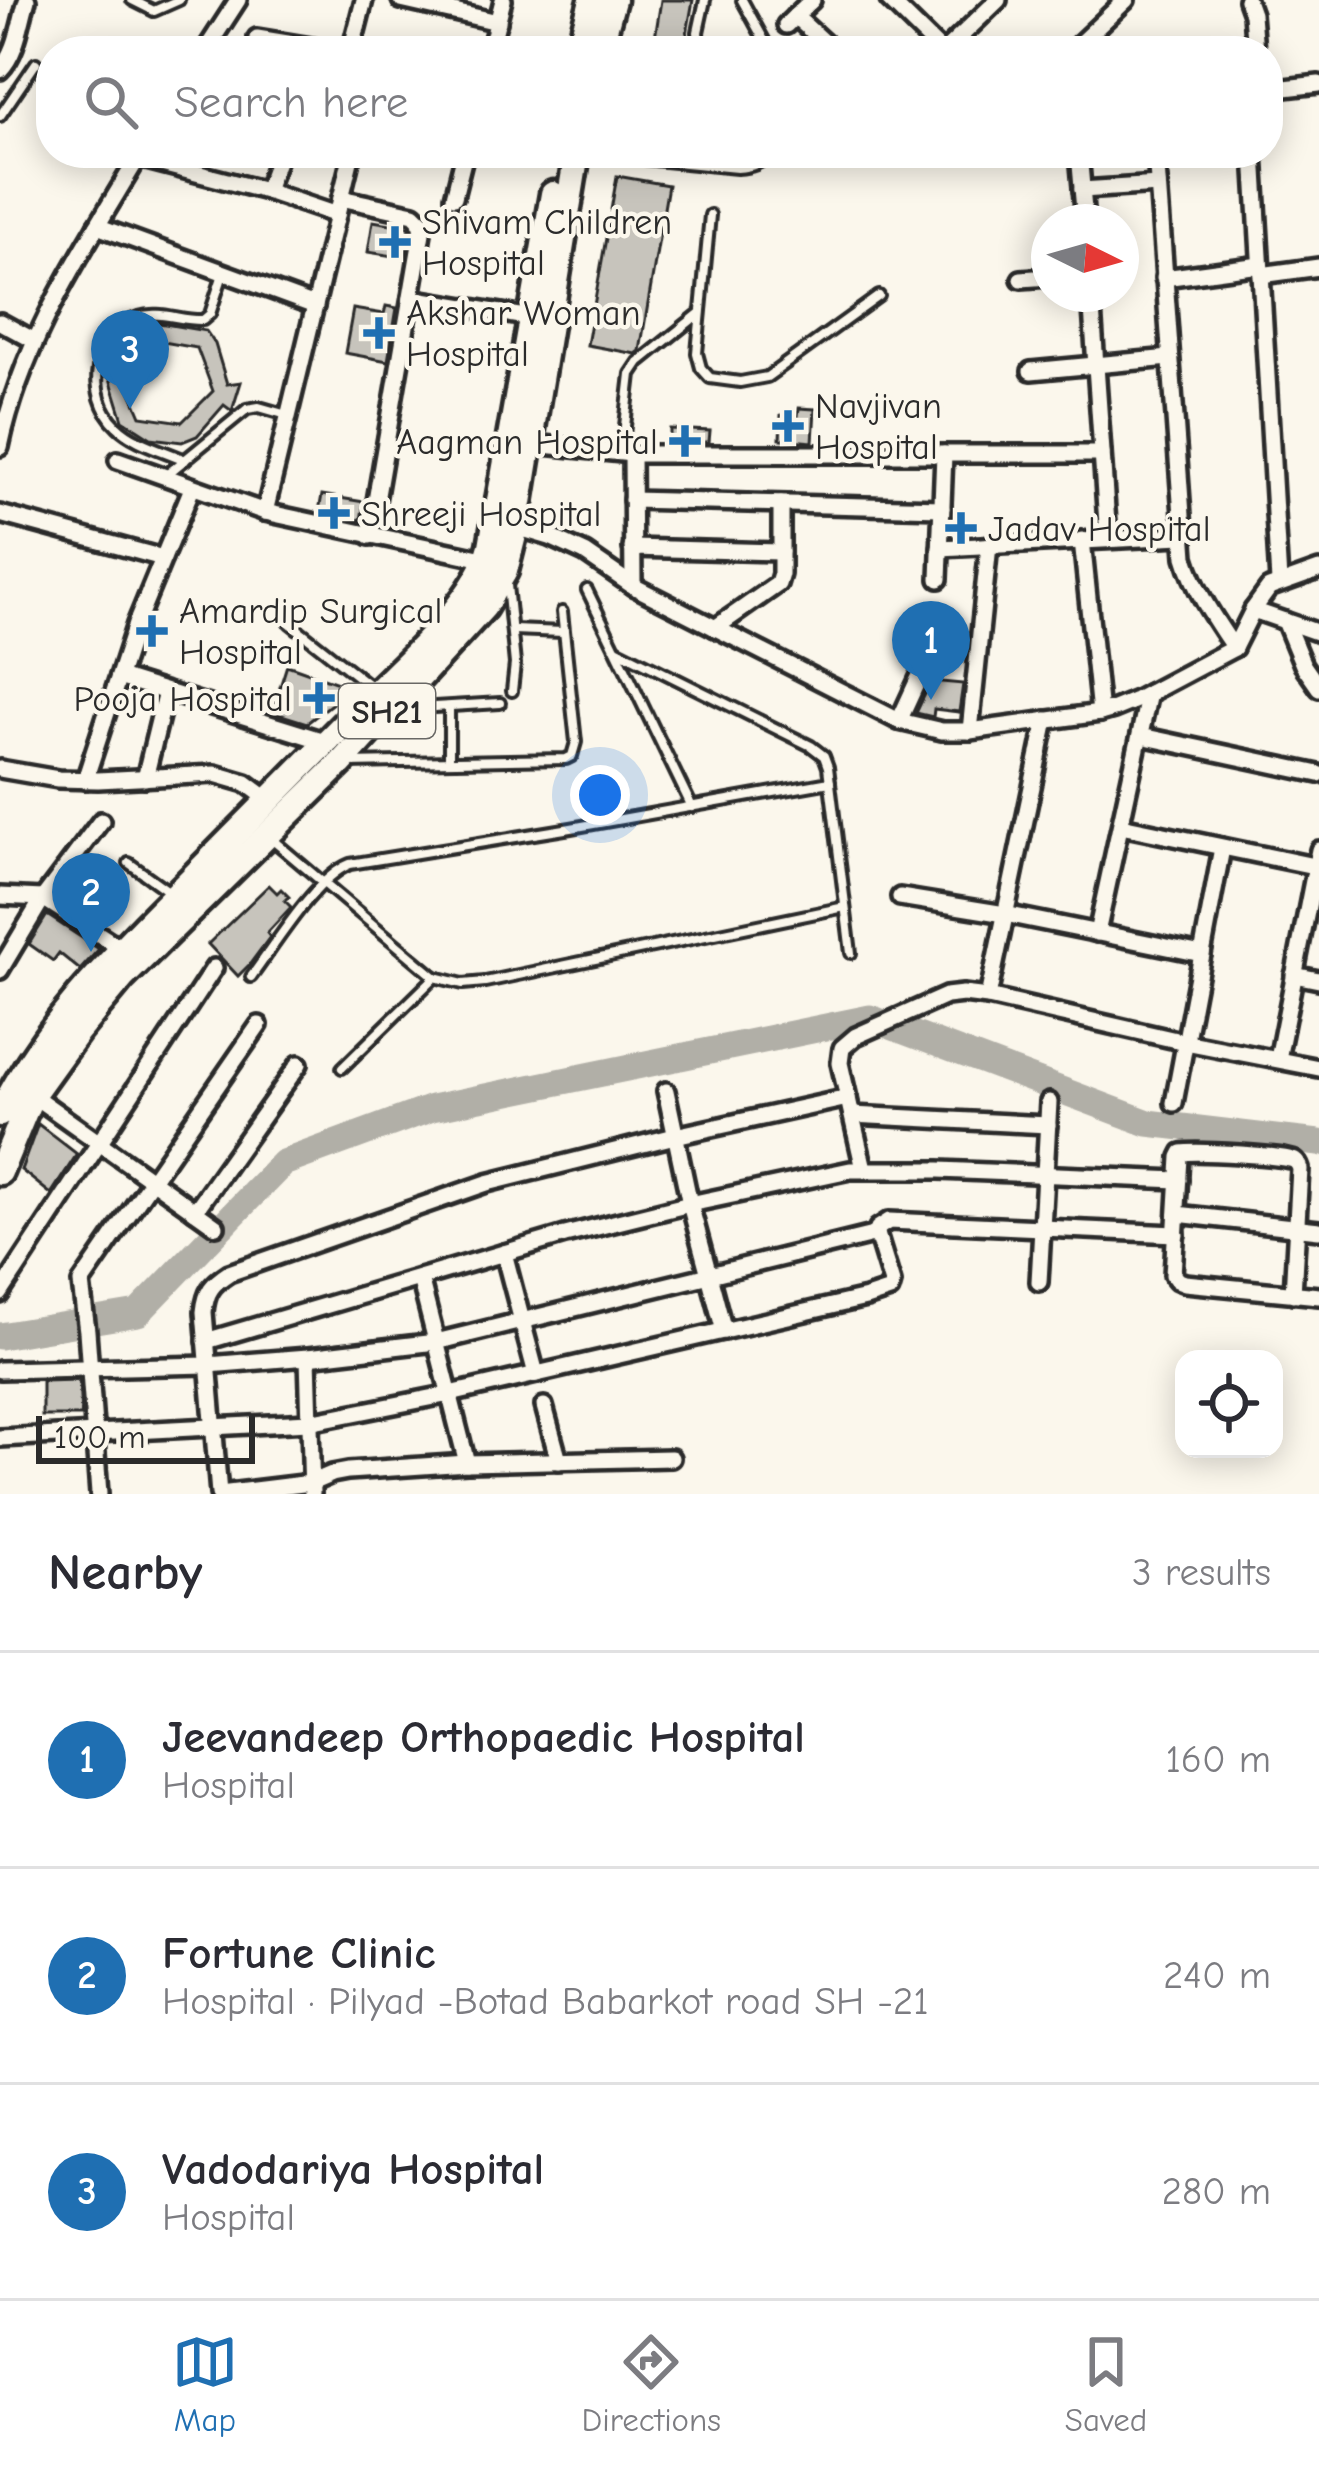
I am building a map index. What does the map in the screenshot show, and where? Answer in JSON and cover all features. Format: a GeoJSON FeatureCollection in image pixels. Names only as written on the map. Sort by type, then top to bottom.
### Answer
{"type":"FeatureCollection","features":[{"type":"Feature","properties":{"kind":"main road"},"geometry":{"type":"LineString","coordinates":[[583,36],[592,0]]}},
{"type":"Feature","properties":{"kind":"main road"},"geometry":{"type":"LineString","coordinates":[[603,36],[613,0]]}},
{"type":"Feature","properties":{"kind":"main road","name":"SH21"},"geometry":{"type":"LineString","coordinates":[[496,566],[516,527],[532,318],[557,168]]}},
{"type":"Feature","properties":{"kind":"main road","name":"SH21"},"geometry":{"type":"LineString","coordinates":[[131,955],[382,700],[484,607],[577,168]]}},
{"type":"Feature","properties":{"kind":"main road","name":"SH21"},"geometry":{"type":"LineString","coordinates":[[0,1114],[78,1031],[174,896],[258,828],[269,800],[307,762],[334,752]]}},
{"type":"Feature","properties":{"kind":"main road","name":"SH21"},"geometry":{"type":"LineString","coordinates":[[0,1172],[24,1089]]}},
{"type":"Feature","properties":{"kind":"street"},"geometry":{"type":"LineString","coordinates":[[0,70],[8,63],[6,50],[27,0]]}},
{"type":"Feature","properties":{"kind":"street"},"geometry":{"type":"LineString","coordinates":[[215,36],[238,0]]}},
{"type":"Feature","properties":{"kind":"street"},"geometry":{"type":"LineString","coordinates":[[355,36],[364,0]]}},
{"type":"Feature","properties":{"kind":"street"},"geometry":{"type":"LineString","coordinates":[[401,0],[497,22]]}},
{"type":"Feature","properties":{"kind":"street"},"geometry":{"type":"LineString","coordinates":[[494,36],[503,0]]}},
{"type":"Feature","properties":{"kind":"street"},"geometry":{"type":"LineString","coordinates":[[812,0],[790,20],[812,36]]}},
{"type":"Feature","properties":{"kind":"street"},"geometry":{"type":"LineString","coordinates":[[959,36],[998,0]]}},
{"type":"Feature","properties":{"kind":"street"},"geometry":{"type":"LineString","coordinates":[[1088,36],[1126,0]]}},
{"type":"Feature","properties":{"kind":"street"},"geometry":{"type":"LineString","coordinates":[[1247,0],[1254,36]]}},
{"type":"Feature","properties":{"kind":"street"},"geometry":{"type":"LineString","coordinates":[[893,2],[928,36]]}},
{"type":"Feature","properties":{"kind":"street"},"geometry":{"type":"LineString","coordinates":[[1283,86],[1318,78]]}},
{"type":"Feature","properties":{"kind":"street"},"geometry":{"type":"LineString","coordinates":[[0,447],[3,419],[35,341],[69,271],[132,168]]}},
{"type":"Feature","properties":{"kind":"street"},"geometry":{"type":"LineString","coordinates":[[186,168],[266,191],[339,206],[414,214],[420,220],[422,232],[370,536]]}},
{"type":"Feature","properties":{"kind":"street"},"geometry":{"type":"LineString","coordinates":[[266,191],[274,168]]}},
{"type":"Feature","properties":{"kind":"street"},"geometry":{"type":"LineString","coordinates":[[265,512],[348,168]]}},
{"type":"Feature","properties":{"kind":"street"},"geometry":{"type":"LineString","coordinates":[[454,197],[461,168]]}},
{"type":"Feature","properties":{"kind":"street"},"geometry":{"type":"LineString","coordinates":[[1080,168],[1083,204]]}},
{"type":"Feature","properties":{"kind":"street"},"geometry":{"type":"LineString","coordinates":[[1157,168],[1182,536],[1192,581],[1234,648]]}},
{"type":"Feature","properties":{"kind":"street"},"geometry":{"type":"LineString","coordinates":[[1255,168],[1279,583]]}},
{"type":"Feature","properties":{"kind":"street"},"geometry":{"type":"LineString","coordinates":[[1082,190],[1158,185]]}},
{"type":"Feature","properties":{"kind":"street"},"geometry":{"type":"LineString","coordinates":[[97,226],[315,306]]}},
{"type":"Feature","properties":{"kind":"street"},"geometry":{"type":"LineString","coordinates":[[1164,278],[1319,267]]}},
{"type":"Feature","properties":{"kind":"street"},"geometry":{"type":"LineString","coordinates":[[1021,279],[1031,278]]}},
{"type":"Feature","properties":{"kind":"street"},"geometry":{"type":"LineString","coordinates":[[410,298],[532,318]]}},
{"type":"Feature","properties":{"kind":"street"},"geometry":{"type":"LineString","coordinates":[[1093,312],[1108,538]]}},
{"type":"Feature","properties":{"kind":"street"},"geometry":{"type":"LineString","coordinates":[[0,322],[35,341]]}},
{"type":"Feature","properties":{"kind":"street"},"geometry":{"type":"LineString","coordinates":[[1031,370],[1170,358]]}},
{"type":"Feature","properties":{"kind":"street"},"geometry":{"type":"LineString","coordinates":[[520,442],[627,454],[1102,454]]}},
{"type":"Feature","properties":{"kind":"street"},"geometry":{"type":"LineString","coordinates":[[627,454],[633,586]]}},
{"type":"Feature","properties":{"kind":"street"},"geometry":{"type":"LineString","coordinates":[[939,579],[944,454]]}},
{"type":"Feature","properties":{"kind":"street"},"geometry":{"type":"LineString","coordinates":[[118,460],[265,512],[496,566]]}},
{"type":"Feature","properties":{"kind":"street"},"geometry":{"type":"LineString","coordinates":[[85,780],[192,488]]}},
{"type":"Feature","properties":{"kind":"street"},"geometry":{"type":"LineString","coordinates":[[632,500],[942,508]]}},
{"type":"Feature","properties":{"kind":"street"},"geometry":{"type":"LineString","coordinates":[[715,628],[778,584],[781,504]]}},
{"type":"Feature","properties":{"kind":"street"},"geometry":{"type":"LineString","coordinates":[[0,514],[163,558]]}},
{"type":"Feature","properties":{"kind":"street"},"geometry":{"type":"LineString","coordinates":[[516,527],[584,553],[633,586],[899,721],[942,731],[1100,713],[1149,693],[1234,648],[1269,588],[1319,570]]}},
{"type":"Feature","properties":{"kind":"street"},"geometry":{"type":"LineString","coordinates":[[940,548],[1182,536]]}},
{"type":"Feature","properties":{"kind":"street"},"geometry":{"type":"LineString","coordinates":[[1082,540],[1100,713]]}},
{"type":"Feature","properties":{"kind":"street"},"geometry":{"type":"LineString","coordinates":[[970,731],[989,545]]}},
{"type":"Feature","properties":{"kind":"street"},"geometry":{"type":"LineString","coordinates":[[632,548],[781,552]]}},
{"type":"Feature","properties":{"kind":"street"},"geometry":{"type":"LineString","coordinates":[[1253,610],[1319,633]]}},
{"type":"Feature","properties":{"kind":"street"},"geometry":{"type":"LineString","coordinates":[[1285,621],[1303,665],[1319,688]]}},
{"type":"Feature","properties":{"kind":"street"},"geometry":{"type":"LineString","coordinates":[[899,721],[922,671]]}},
{"type":"Feature","properties":{"kind":"street"},"geometry":{"type":"LineString","coordinates":[[119,677],[334,752]]}},
{"type":"Feature","properties":{"kind":"street"},"geometry":{"type":"LineString","coordinates":[[146,778],[166,692]]}},
{"type":"Feature","properties":{"kind":"street"},"geometry":{"type":"LineString","coordinates":[[1097,932],[1149,693]]}},
{"type":"Feature","properties":{"kind":"street"},"geometry":{"type":"LineString","coordinates":[[988,997],[1046,720]]}},
{"type":"Feature","properties":{"kind":"street"},"geometry":{"type":"LineString","coordinates":[[1141,736],[1319,774]]}},
{"type":"Feature","properties":{"kind":"street"},"geometry":{"type":"LineString","coordinates":[[0,769],[85,780],[215,774],[246,783],[269,800]]}},
{"type":"Feature","properties":{"kind":"street"},"geometry":{"type":"LineString","coordinates":[[0,970],[43,898],[101,820]]}},
{"type":"Feature","properties":{"kind":"street"},"geometry":{"type":"LineString","coordinates":[[1121,826],[1222,848],[1318,861],[1278,1059]]}},
{"type":"Feature","properties":{"kind":"street"},"geometry":{"type":"LineString","coordinates":[[1174,1103],[1222,848]]}},
{"type":"Feature","properties":{"kind":"street"},"geometry":{"type":"LineString","coordinates":[[0,896],[43,898],[131,955]]}},
{"type":"Feature","properties":{"kind":"street"},"geometry":{"type":"LineString","coordinates":[[900,897],[1202,954]]}},
{"type":"Feature","properties":{"kind":"street"},"geometry":{"type":"LineString","coordinates":[[0,1294],[214,968]]}},
{"type":"Feature","properties":{"kind":"street"},"geometry":{"type":"LineString","coordinates":[[1294,975],[1319,980]]}},
{"type":"Feature","properties":{"kind":"street"},"geometry":{"type":"LineString","coordinates":[[864,1169],[839,1063],[842,1048],[856,1036],[946,996],[988,997],[1319,1068]]}},
{"type":"Feature","properties":{"kind":"street"},"geometry":{"type":"LineString","coordinates":[[98,1494],[82,1280],[259,1025]]}},
{"type":"Feature","properties":{"kind":"street"},"geometry":{"type":"LineString","coordinates":[[196,1211],[299,1064]]}},
{"type":"Feature","properties":{"kind":"street"},"geometry":{"type":"LineString","coordinates":[[24,1089],[216,1226]]}},
{"type":"Feature","properties":{"kind":"street"},"geometry":{"type":"LineString","coordinates":[[666,1091],[724,1331]]}},
{"type":"Feature","properties":{"kind":"street"},"geometry":{"type":"LineString","coordinates":[[671,1458],[348,1471],[332,1474],[312,1488],[219,1494],[206,1294],[229,1273],[487,1184],[848,1098]]}},
{"type":"Feature","properties":{"kind":"street"},"geometry":{"type":"LineString","coordinates":[[1039,1282],[1049,1102]]}},
{"type":"Feature","properties":{"kind":"street"},"geometry":{"type":"LineString","coordinates":[[852,1115],[1048,1125]]}},
{"type":"Feature","properties":{"kind":"street"},"geometry":{"type":"LineString","coordinates":[[1293,1294],[1300,1169],[1293,1160],[1188,1151],[1180,1157],[1173,1275],[1177,1280],[1293,1294],[1319,1296]]}},
{"type":"Feature","properties":{"kind":"street"},"geometry":{"type":"LineString","coordinates":[[206,1341],[690,1204],[864,1169],[1179,1180]]}},
{"type":"Feature","properties":{"kind":"street"},"geometry":{"type":"LineString","coordinates":[[1177,1214],[1319,1230]]}},
{"type":"Feature","properties":{"kind":"street"},"geometry":{"type":"LineString","coordinates":[[0,1438],[309,1422],[866,1298],[890,1290],[877,1234],[878,1228],[890,1222],[1176,1234]]}},
{"type":"Feature","properties":{"kind":"street"},"geometry":{"type":"LineString","coordinates":[[0,1370],[208,1365],[436,1342],[877,1234]]}},
{"type":"Feature","properties":{"kind":"street"},"geometry":{"type":"LineString","coordinates":[[504,1253],[536,1374]]}},
{"type":"Feature","properties":{"kind":"street"},"geometry":{"type":"LineString","coordinates":[[420,1278],[467,1463]]}},
{"type":"Feature","properties":{"kind":"street"},"geometry":{"type":"LineString","coordinates":[[308,1357],[312,1488]]}},
{"type":"Feature","properties":{"kind":"street"},"geometry":{"type":"LineString","coordinates":[[544,1406],[559,1461]]}},
{"type":"Feature","properties":{"kind":"lane"},"geometry":{"type":"LineString","coordinates":[[132,0],[154,10],[179,0]]}},
{"type":"Feature","properties":{"kind":"lane"},"geometry":{"type":"LineString","coordinates":[[698,36],[705,0]]}},
{"type":"Feature","properties":{"kind":"lane"},"geometry":{"type":"LineString","coordinates":[[742,0],[762,36]]}},
{"type":"Feature","properties":{"kind":"lane"},"geometry":{"type":"LineString","coordinates":[[0,116],[35,63]]}},
{"type":"Feature","properties":{"kind":"lane"},"geometry":{"type":"LineString","coordinates":[[710,215],[697,353],[710,378],[740,382],[767,377],[879,296]]}},
{"type":"Feature","properties":{"kind":"lane"},"geometry":{"type":"LineString","coordinates":[[184,460],[121,430],[108,416],[98,392],[99,359],[116,331],[141,316],[203,320],[210,314],[224,272]]}},
{"type":"Feature","properties":{"kind":"lane"},"geometry":{"type":"LineString","coordinates":[[627,454],[632,374],[639,362],[701,312]]}},
{"type":"Feature","properties":{"kind":"lane"},"geometry":{"type":"LineString","coordinates":[[165,476],[247,409],[259,407],[288,416]]}},
{"type":"Feature","properties":{"kind":"lane"},"geometry":{"type":"LineString","coordinates":[[496,566],[514,630],[512,691]]}},
{"type":"Feature","properties":{"kind":"lane"},"geometry":{"type":"LineString","coordinates":[[586,590],[692,807]]}},
{"type":"Feature","properties":{"kind":"lane"},"geometry":{"type":"LineString","coordinates":[[334,752],[449,761],[572,756],[576,742],[562,612]]}},
{"type":"Feature","properties":{"kind":"lane"},"geometry":{"type":"LineString","coordinates":[[290,623],[382,700],[449,708],[500,703]]}},
{"type":"Feature","properties":{"kind":"lane"},"geometry":{"type":"LineString","coordinates":[[514,630],[563,632]]}},
{"type":"Feature","properties":{"kind":"lane"},"geometry":{"type":"LineString","coordinates":[[616,649],[824,756],[851,953]]}},
{"type":"Feature","properties":{"kind":"lane"},"geometry":{"type":"LineString","coordinates":[[449,708],[449,761]]}},
{"type":"Feature","properties":{"kind":"lane"},"geometry":{"type":"LineString","coordinates":[[251,977],[322,883],[350,864],[830,782]]}},
{"type":"Feature","properties":{"kind":"lane"},"geometry":{"type":"LineString","coordinates":[[258,828],[435,977],[463,984],[845,907]]}},
{"type":"Feature","properties":{"kind":"lane"},"geometry":{"type":"LineString","coordinates":[[128,863],[174,896]]}},
{"type":"Feature","properties":{"kind":"lane"},"geometry":{"type":"LineString","coordinates":[[342,1068],[435,977]]}},
{"type":"Feature","properties":{"kind":"building"},"geometry":{"type":"Polygon","coordinates":[[[661,0],[693,0],[687,36],[655,36],[661,0]]]}},
{"type":"Feature","properties":{"kind":"building"},"geometry":{"type":"Polygon","coordinates":[[[617,176],[668,185],[636,354],[587,345],[617,176]]]}},
{"type":"Feature","properties":{"kind":"building"},"geometry":{"type":"Polygon","coordinates":[[[373,221],[409,227],[406,258],[368,252],[373,221]]]}},
{"type":"Feature","properties":{"kind":"building"},"geometry":{"type":"Polygon","coordinates":[[[386,306],[397,308],[388,361],[345,353],[353,309],[384,314],[386,306]]]}},
{"type":"Feature","properties":{"kind":"building"},"geometry":{"type":"Polygon","coordinates":[[[159,323],[206,331],[227,384],[241,382],[232,411],[224,405],[197,436],[182,442],[151,438],[123,420],[106,376],[108,360],[115,362],[148,327],[159,323]],[[158,341],[125,378],[141,416],[182,422],[213,391],[197,348],[158,341]]]}},
{"type":"Feature","properties":{"kind":"building"},"geometry":{"type":"Polygon","coordinates":[[[799,408],[815,409],[813,442],[780,439],[781,415],[798,416],[799,408]]]}},
{"type":"Feature","properties":{"kind":"building"},"geometry":{"type":"Polygon","coordinates":[[[670,429],[710,431],[709,442],[670,442],[670,429]]]}},
{"type":"Feature","properties":{"kind":"building"},"geometry":{"type":"Polygon","coordinates":[[[322,495],[364,502],[361,520],[319,511],[322,495]]]}},
{"type":"Feature","properties":{"kind":"building"},"geometry":{"type":"Polygon","coordinates":[[[287,665],[352,688],[307,723],[272,712],[287,665]]]}},
{"type":"Feature","properties":{"kind":"building"},"geometry":{"type":"Polygon","coordinates":[[[931,681],[963,684],[959,712],[934,709],[933,717],[916,713],[931,681]]]}},
{"type":"Feature","properties":{"kind":"building"},"geometry":{"type":"Polygon","coordinates":[[[269,885],[289,897],[285,901],[291,907],[238,976],[208,944],[269,885]]]}},
{"type":"Feature","properties":{"kind":"building"},"geometry":{"type":"Polygon","coordinates":[[[47,915],[99,949],[80,970],[59,953],[53,961],[29,944],[47,915]]]}},
{"type":"Feature","properties":{"kind":"building"},"geometry":{"type":"Polygon","coordinates":[[[38,1124],[77,1154],[51,1194],[21,1170],[38,1124]]]}},
{"type":"Feature","properties":{"kind":"building"},"geometry":{"type":"Polygon","coordinates":[[[79,1380],[81,1416],[42,1416],[42,1381],[79,1380]]]}},
{"type":"Feature","properties":{"kind":"waterway"},"geometry":{"type":"LineString","coordinates":[[0,1336],[138,1313],[283,1163],[432,1108],[870,1018],[1148,1123],[1319,1143]]}},
{"type":"Feature","properties":{"kind":"place","name":"Shivam Children Hospital"},"geometry":{"type":"Point","coordinates":[395,242]}},
{"type":"Feature","properties":{"kind":"place","name":"Akshar Woman Hospital"},"geometry":{"type":"Point","coordinates":[379,333]}},
{"type":"Feature","properties":{"kind":"place","name":"Vadodariya Hospital"},"geometry":{"type":"Point","coordinates":[130,409]}},
{"type":"Feature","properties":{"kind":"place","name":"Navjivan Hospital"},"geometry":{"type":"Point","coordinates":[788,426]}},
{"type":"Feature","properties":{"kind":"place","name":"Aagman Hospital"},"geometry":{"type":"Point","coordinates":[685,441]}},
{"type":"Feature","properties":{"kind":"place","name":"Shreeji Hospital"},"geometry":{"type":"Point","coordinates":[334,513]}},
{"type":"Feature","properties":{"kind":"place","name":"Jadav Hospital"},"geometry":{"type":"Point","coordinates":[961,528]}},
{"type":"Feature","properties":{"kind":"place","name":"Amardip Surgical Hospital"},"geometry":{"type":"Point","coordinates":[152,631]}},
{"type":"Feature","properties":{"kind":"place","name":"Pooja Hospital"},"geometry":{"type":"Point","coordinates":[319,698]}},
{"type":"Feature","properties":{"kind":"place","name":"Jeevandeep Orthopaedic Hospital"},"geometry":{"type":"Point","coordinates":[931,700]}},
{"type":"Feature","properties":{"kind":"place","name":"Fortune Clinic"},"geometry":{"type":"Point","coordinates":[91,952]}}]}
